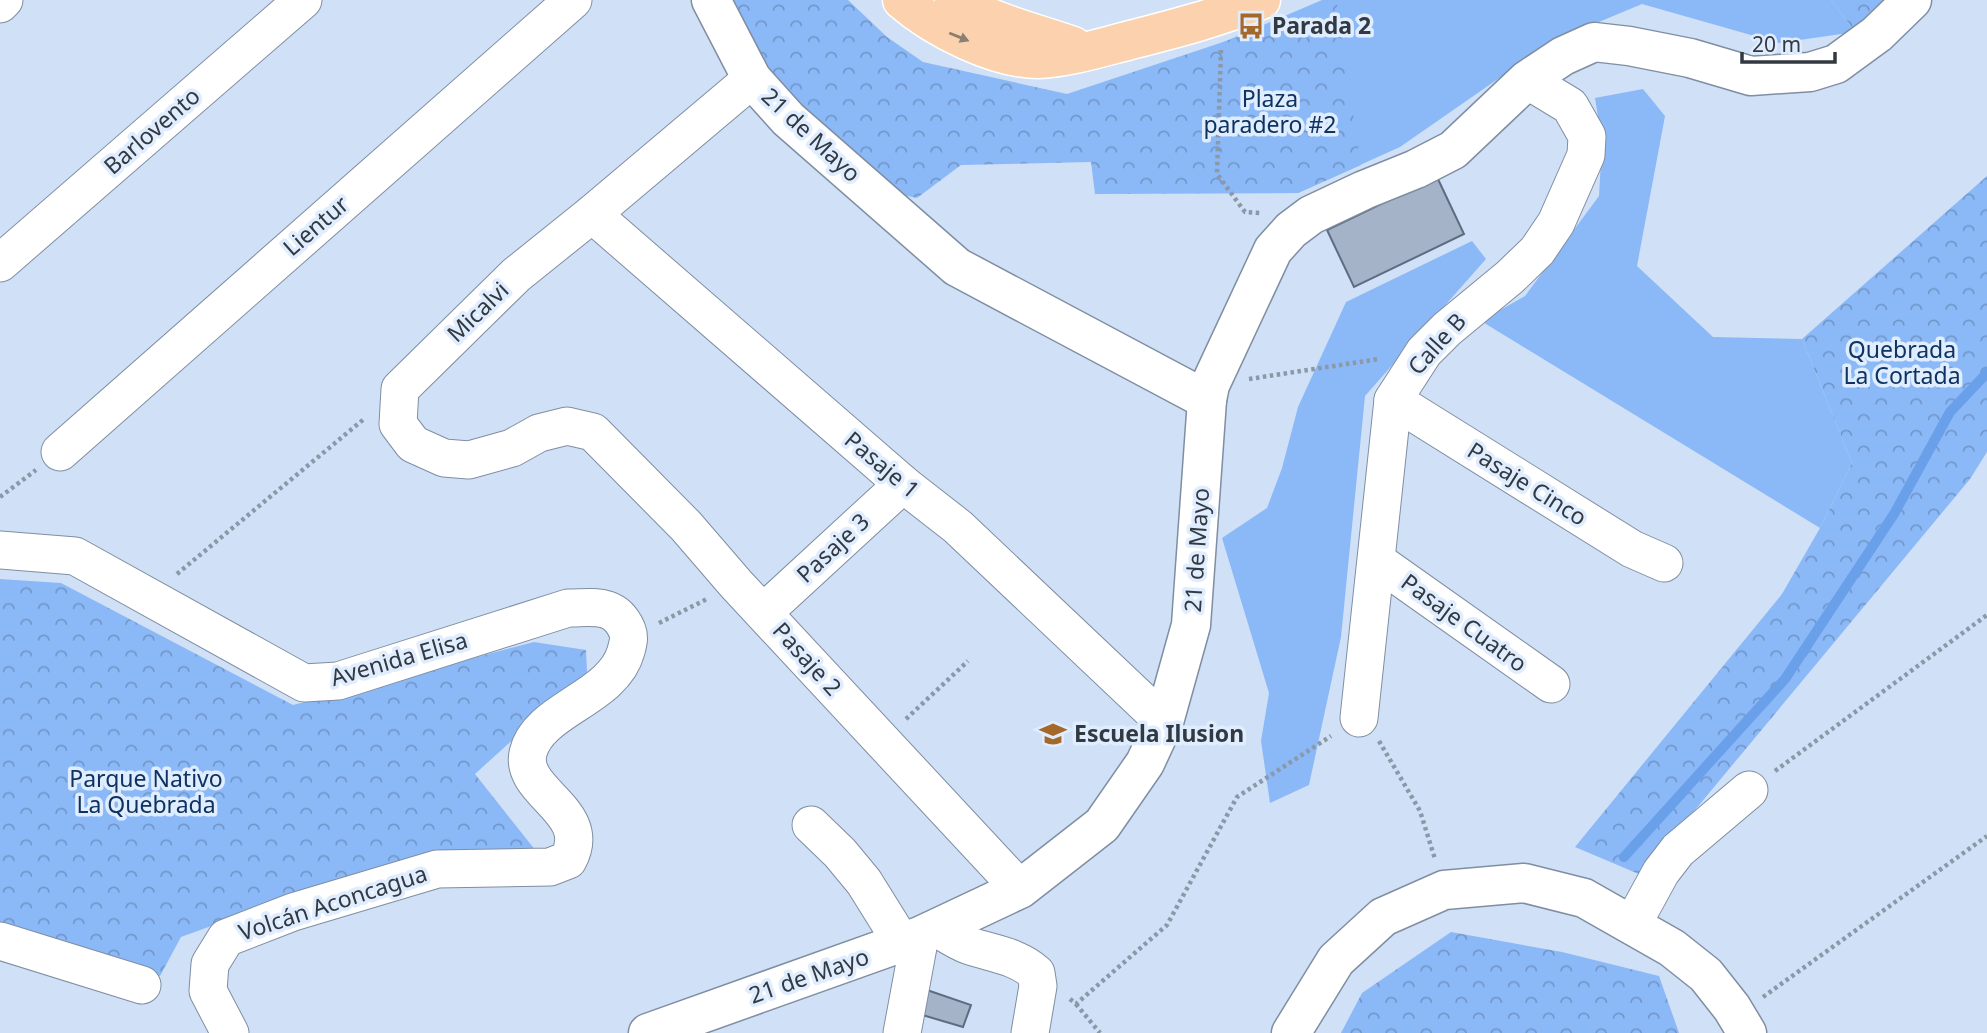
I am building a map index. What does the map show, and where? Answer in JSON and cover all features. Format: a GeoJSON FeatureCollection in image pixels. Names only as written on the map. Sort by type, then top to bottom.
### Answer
{"type":"FeatureCollection","features":[{"type":"Feature","properties":{"kind":"main road"},"geometry":{"type":"LineString","coordinates":[[902,0],[949,34],[1000,52],[1037,59],[1089,51],[1218,8],[1261,0]]}},
{"type":"Feature","properties":{"kind":"main road"},"geometry":{"type":"LineString","coordinates":[[954,0],[1004,23],[1089,51]]}},
{"type":"Feature","properties":{"kind":"street"},"geometry":{"type":"LineString","coordinates":[[0,4],[4,0]]}},
{"type":"Feature","properties":{"kind":"street","name":"Barlovento"},"geometry":{"type":"LineString","coordinates":[[0,263],[303,0]]}},
{"type":"Feature","properties":{"kind":"street","name":"Lientur"},"geometry":{"type":"LineString","coordinates":[[60,452],[573,0]]}},
{"type":"Feature","properties":{"kind":"street","name":"21 de Mayo"},"geometry":{"type":"LineString","coordinates":[[648,1033],[920,935],[1020,889],[1102,825],[1145,763],[1164,722],[1191,625],[1209,393],[957,267],[788,119],[752,79],[711,0]]}},
{"type":"Feature","properties":{"kind":"street"},"geometry":{"type":"LineString","coordinates":[[1209,393],[1273,250],[1291,230],[1311,215],[1416,169],[1452,150],[1527,80],[1563,56],[1594,43],[1629,46],[1690,58],[1751,76],[1810,72],[1836,64],[1877,34],[1912,0]]}},
{"type":"Feature","properties":{"kind":"street","name":"Micalvi"},"geometry":{"type":"LineString","coordinates":[[400,389],[516,275],[752,79]]}},
{"type":"Feature","properties":{"kind":"street","name":"Calle B"},"geometry":{"type":"LineString","coordinates":[[1359,718],[1393,400],[1424,352],[1537,251],[1556,223],[1586,155],[1587,136],[1570,106],[1527,80]]}},
{"type":"Feature","properties":{"kind":"street","name":"Pasaje 1"},"geometry":{"type":"LineString","coordinates":[[592,214],[903,484],[958,527],[1164,722]]}},
{"type":"Feature","properties":{"kind":"street","name":"Pasaje 2"},"geometry":{"type":"LineString","coordinates":[[400,389],[398,424],[413,444],[444,458],[469,460],[512,448],[539,433],[567,426],[593,432],[687,526],[737,584],[1020,889]]}},
{"type":"Feature","properties":{"kind":"street","name":"Pasaje Cinco"},"geometry":{"type":"LineString","coordinates":[[1393,400],[1632,549],[1664,563]]}},
{"type":"Feature","properties":{"kind":"street","name":"Pasaje 3"},"geometry":{"type":"LineString","coordinates":[[764,612],[903,484]]}},
{"type":"Feature","properties":{"kind":"street","name":"Avenida Elisa"},"geometry":{"type":"LineString","coordinates":[[0,550],[75,556],[304,683],[338,681],[568,608],[604,607],[622,618],[629,637]]}},
{"type":"Feature","properties":{"kind":"street","name":"Pasaje Cuatro"},"geometry":{"type":"LineString","coordinates":[[1377,561],[1550,684]]}},
{"type":"Feature","properties":{"kind":"street","name":"Volcán Aconcagua"},"geometry":{"type":"LineString","coordinates":[[230,1033],[208,991],[209,964],[226,938],[293,912],[437,869],[550,867],[568,860],[575,847],[574,828],[531,774],[527,755],[543,727],[605,683],[622,663],[629,637]]}},
{"type":"Feature","properties":{"kind":"street"},"geometry":{"type":"LineString","coordinates":[[1632,925],[1661,872],[1678,850],[1749,790]]}},
{"type":"Feature","properties":{"kind":"street"},"geometry":{"type":"LineString","coordinates":[[811,825],[840,853],[864,882],[920,935],[957,941],[1012,957],[1036,972],[1038,986],[1030,1033]]}},
{"type":"Feature","properties":{"kind":"street"},"geometry":{"type":"LineString","coordinates":[[1291,1033],[1336,960],[1383,918],[1444,890],[1524,883],[1584,898],[1672,948],[1706,975],[1732,1008],[1753,1016]]}},
{"type":"Feature","properties":{"kind":"street"},"geometry":{"type":"LineString","coordinates":[[902,1033],[920,935]]}},
{"type":"Feature","properties":{"kind":"street"},"geometry":{"type":"LineString","coordinates":[[0,941],[142,985]]}},
{"type":"Feature","properties":{"kind":"path"},"geometry":{"type":"LineString","coordinates":[[1218,8],[1217,174],[1245,212],[1311,215]]}},
{"type":"Feature","properties":{"kind":"path"},"geometry":{"type":"LineString","coordinates":[[1209,393],[1424,352]]}},
{"type":"Feature","properties":{"kind":"path"},"geometry":{"type":"LineString","coordinates":[[149,597],[400,389]]}},
{"type":"Feature","properties":{"kind":"path"},"geometry":{"type":"LineString","coordinates":[[0,497],[60,452]]}},
{"type":"Feature","properties":{"kind":"path"},"geometry":{"type":"LineString","coordinates":[[629,637],[737,584]]}},
{"type":"Feature","properties":{"kind":"path"},"geometry":{"type":"LineString","coordinates":[[1749,790],[1987,615]]}},
{"type":"Feature","properties":{"kind":"path"},"geometry":{"type":"LineString","coordinates":[[882,741],[968,661]]}},
{"type":"Feature","properties":{"kind":"path"},"geometry":{"type":"LineString","coordinates":[[1076,1004],[1167,925],[1237,797],[1359,718],[1385,749],[1420,811],[1444,890]]}},
{"type":"Feature","properties":{"kind":"path"},"geometry":{"type":"LineString","coordinates":[[1753,1016],[1987,836]]}},
{"type":"Feature","properties":{"kind":"path"},"geometry":{"type":"LineString","coordinates":[[1036,972],[1076,1004],[1100,1033]]}},
{"type":"Feature","properties":{"kind":"green space","name":"Plaza paradero #2"},"geometry":{"type":"Polygon","coordinates":[[[722,0],[848,0],[887,37],[923,62],[1067,94],[1337,4],[1361,165],[1298,193],[1095,194],[1091,162],[961,165],[917,198],[885,191],[780,95],[722,0]]]}},
{"type":"Feature","properties":{"kind":"green space"},"geometry":{"type":"Polygon","coordinates":[[[1322,0],[1831,0],[1855,32],[1779,43],[1642,4],[1551,42],[1400,147],[1298,193],[1177,185],[1186,58],[1322,0]]]}},
{"type":"Feature","properties":{"kind":"green space"},"geometry":{"type":"Polygon","coordinates":[[[1831,0],[1883,0],[1855,32],[1831,0]]]}},
{"type":"Feature","properties":{"kind":"green space"},"geometry":{"type":"Polygon","coordinates":[[[1643,89],[1665,116],[1637,266],[1713,337],[1802,339],[1852,463],[1820,528],[1481,321],[1525,296],[1599,196],[1602,141],[1595,98],[1643,89]]]}},
{"type":"Feature","properties":{"kind":"green space","name":"Quebrada La Cortada"},"geometry":{"type":"Polygon","coordinates":[[[1987,176],[1987,452],[1970,479],[1641,875],[1575,847],[1782,594],[1820,528],[1852,463],[1802,339],[1987,176]]]}},
{"type":"Feature","properties":{"kind":"green space"},"geometry":{"type":"Polygon","coordinates":[[[1472,241],[1486,259],[1365,396],[1341,637],[1309,785],[1270,803],[1261,741],[1269,693],[1222,538],[1267,508],[1282,468],[1298,407],[1346,302],[1472,241]]]}},
{"type":"Feature","properties":{"kind":"green space","name":"Parque Nativo La Quebrada"},"geometry":{"type":"Polygon","coordinates":[[[0,579],[61,583],[293,705],[534,642],[586,650],[587,672],[475,774],[536,851],[305,892],[181,937],[160,976],[0,923],[0,579]]]}},
{"type":"Feature","properties":{"kind":"green space"},"geometry":{"type":"Polygon","coordinates":[[[1451,932],[1562,952],[1659,976],[1679,1033],[1341,1033],[1362,993],[1451,932]]]}},
{"type":"Feature","properties":{"kind":"building"},"geometry":{"type":"Polygon","coordinates":[[[1437,177],[1464,234],[1354,287],[1327,230],[1437,177]]]}},
{"type":"Feature","properties":{"kind":"building"},"geometry":{"type":"Polygon","coordinates":[[[927,990],[971,1005],[963,1027],[919,1014],[927,990]]]}},
{"type":"Feature","properties":{"kind":"waterway"},"geometry":{"type":"LineString","coordinates":[[1624,857],[1785,679],[1894,514],[1950,412],[1987,373]]}},
{"type":"Feature","properties":{"kind":"place","name":"Parada 2"},"geometry":{"type":"Point","coordinates":[1251,26]}},
{"type":"Feature","properties":{"kind":"place","name":"Escuela Ilusion"},"geometry":{"type":"Point","coordinates":[1053,734]}}]}
